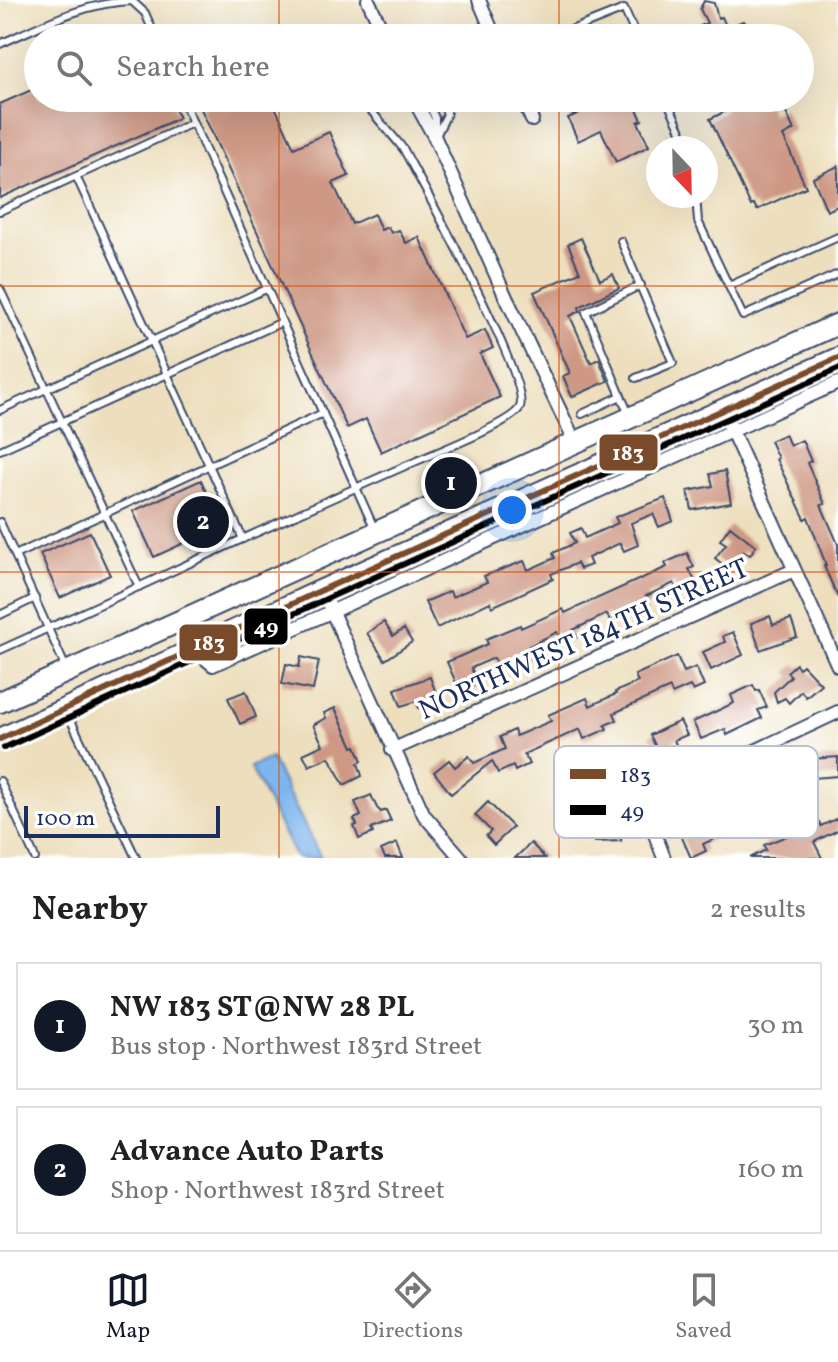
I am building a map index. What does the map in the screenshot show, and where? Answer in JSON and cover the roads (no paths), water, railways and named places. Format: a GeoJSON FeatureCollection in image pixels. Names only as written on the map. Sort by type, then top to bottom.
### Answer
{"type":"FeatureCollection","features":[{"type":"Feature","properties":{"kind":"main road"},"geometry":{"type":"LineString","coordinates":[[0,702],[838,324]]}},
{"type":"Feature","properties":{"kind":"main road"},"geometry":{"type":"LineString","coordinates":[[0,739],[838,358]]}},
{"type":"Feature","properties":{"kind":"main road"},"geometry":{"type":"LineString","coordinates":[[722,409],[730,384],[750,363]]}},
{"type":"Feature","properties":{"kind":"main road"},"geometry":{"type":"LineString","coordinates":[[368,570],[380,545],[376,533]]}},
{"type":"Feature","properties":{"kind":"street"},"geometry":{"type":"LineString","coordinates":[[368,0],[379,24]]}},
{"type":"Feature","properties":{"kind":"street"},"geometry":{"type":"LineString","coordinates":[[479,0],[489,24]]}},
{"type":"Feature","properties":{"kind":"street"},"geometry":{"type":"LineString","coordinates":[[421,112],[575,442]]}},
{"type":"Feature","properties":{"kind":"street"},"geometry":{"type":"LineString","coordinates":[[528,112],[532,120]]}},
{"type":"Feature","properties":{"kind":"street"},"geometry":{"type":"LineString","coordinates":[[195,650],[213,665],[838,383]]}},
{"type":"Feature","properties":{"kind":"street"},"geometry":{"type":"LineString","coordinates":[[722,409],[730,433],[838,666]]}},
{"type":"Feature","properties":{"kind":"street","name":"NORTHWEST 184TH STREET"},"geometry":{"type":"LineString","coordinates":[[392,750],[794,570]]}},
{"type":"Feature","properties":{"kind":"street"},"geometry":{"type":"LineString","coordinates":[[322,590],[424,815],[461,858]]}},
{"type":"Feature","properties":{"kind":"street"},"geometry":{"type":"LineString","coordinates":[[766,746],[838,712]]}},
{"type":"Feature","properties":{"kind":"street"},"geometry":{"type":"LineString","coordinates":[[656,838],[664,858]]}},
{"type":"Feature","properties":{"kind":"lane"},"geometry":{"type":"LineString","coordinates":[[46,24],[111,1],[132,1],[145,13],[150,24]]}},
{"type":"Feature","properties":{"kind":"lane"},"geometry":{"type":"LineString","coordinates":[[586,24],[624,9],[631,24]]}},
{"type":"Feature","properties":{"kind":"lane"},"geometry":{"type":"LineString","coordinates":[[0,44],[24,34]]}},
{"type":"Feature","properties":{"kind":"lane"},"geometry":{"type":"LineString","coordinates":[[188,112],[376,533]]}},
{"type":"Feature","properties":{"kind":"lane"},"geometry":{"type":"LineString","coordinates":[[0,650],[507,419],[519,409],[521,398],[486,310],[404,150],[371,112]]}},
{"type":"Feature","properties":{"kind":"lane"},"geometry":{"type":"LineString","coordinates":[[432,112],[435,138]]}},
{"type":"Feature","properties":{"kind":"lane"},"geometry":{"type":"LineString","coordinates":[[435,138],[446,112]]}},
{"type":"Feature","properties":{"kind":"lane"},"geometry":{"type":"LineString","coordinates":[[672,112],[683,136]]}},
{"type":"Feature","properties":{"kind":"lane"},"geometry":{"type":"LineString","coordinates":[[0,211],[192,123]]}},
{"type":"Feature","properties":{"kind":"lane"},"geometry":{"type":"LineString","coordinates":[[76,176],[243,539]]}},
{"type":"Feature","properties":{"kind":"lane"},"geometry":{"type":"LineString","coordinates":[[697,208],[698,221],[743,316],[838,274]]}},
{"type":"Feature","properties":{"kind":"lane"},"geometry":{"type":"LineString","coordinates":[[729,286],[838,238]]}},
{"type":"Feature","properties":{"kind":"lane"},"geometry":{"type":"LineString","coordinates":[[621,241],[673,363],[636,378]]}},
{"type":"Feature","properties":{"kind":"lane"},"geometry":{"type":"LineString","coordinates":[[631,418],[586,312],[641,285]]}},
{"type":"Feature","properties":{"kind":"lane"},"geometry":{"type":"LineString","coordinates":[[0,289],[139,587]]}},
{"type":"Feature","properties":{"kind":"lane"},"geometry":{"type":"LineString","coordinates":[[0,410],[266,289]]}},
{"type":"Feature","properties":{"kind":"lane"},"geometry":{"type":"LineString","coordinates":[[0,450],[282,322]]}},
{"type":"Feature","properties":{"kind":"lane"},"geometry":{"type":"LineString","coordinates":[[582,414],[621,396]]}},
{"type":"Feature","properties":{"kind":"lane"},"geometry":{"type":"LineString","coordinates":[[15,555],[323,413]]}},
{"type":"Feature","properties":{"kind":"lane"},"geometry":{"type":"LineString","coordinates":[[0,522],[68,672]]}},
{"type":"Feature","properties":{"kind":"lane"},"geometry":{"type":"LineString","coordinates":[[0,615],[35,598]]}},
{"type":"Feature","properties":{"kind":"lane"},"geometry":{"type":"LineString","coordinates":[[65,709],[135,857]]}},
{"type":"Feature","properties":{"kind":"lane"},"geometry":{"type":"LineString","coordinates":[[0,781],[35,858]]}},
{"type":"Feature","properties":{"kind":"water"},"geometry":{"type":"Polygon","coordinates":[[[271,758],[321,858],[296,858],[250,767],[271,758]]]}},
{"type":"Feature","properties":{"kind":"place","name":"NW 183 ST@NW 28 PL"},"geometry":{"type":"Point","coordinates":[451,483]}},
{"type":"Feature","properties":{"kind":"place","name":"Advance Auto Parts"},"geometry":{"type":"Point","coordinates":[203,522]}}]}
